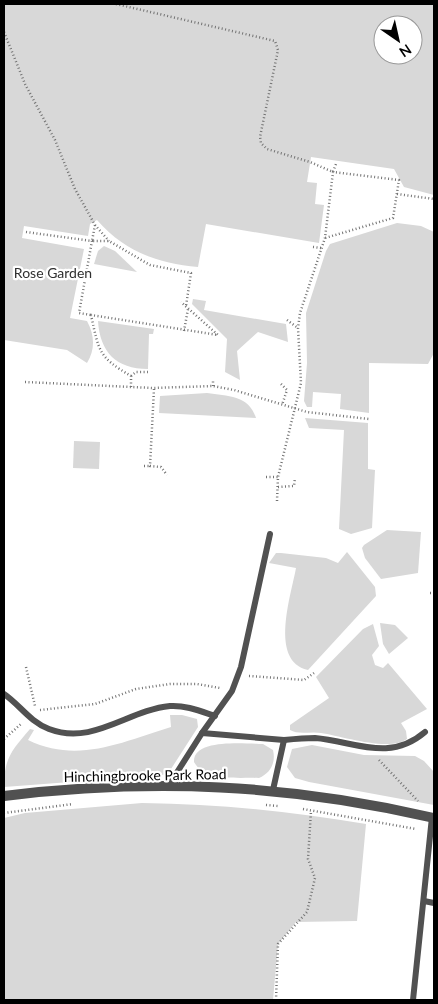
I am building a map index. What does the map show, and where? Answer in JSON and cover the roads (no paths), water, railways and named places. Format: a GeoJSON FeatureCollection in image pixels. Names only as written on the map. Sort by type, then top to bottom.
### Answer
{"type":"FeatureCollection","features":[{"type":"Feature","properties":{"kind":"street","name":"Hinchingbrooke Park Road"},"geometry":{"type":"LineString","coordinates":[[4,796],[54,790],[169,785],[273,790],[315,795],[433,818]]}},
{"type":"Feature","properties":{"kind":"lane"},"geometry":{"type":"LineString","coordinates":[[169,785],[232,690],[238,676],[270,534]]}},
{"type":"Feature","properties":{"kind":"lane"},"geometry":{"type":"LineString","coordinates":[[4,694],[14,701],[28,718],[49,729],[66,733],[85,733],[170,706],[185,707],[214,716]]}},
{"type":"Feature","properties":{"kind":"lane"},"geometry":{"type":"LineString","coordinates":[[202,733],[284,740],[315,738],[370,749],[403,746],[415,741],[425,732]]}},
{"type":"Feature","properties":{"kind":"lane"},"geometry":{"type":"LineString","coordinates":[[273,790],[284,740]]}},
{"type":"Feature","properties":{"kind":"lane"},"geometry":{"type":"LineString","coordinates":[[412,1000],[433,818]]}},
{"type":"Feature","properties":{"kind":"lane"},"geometry":{"type":"LineString","coordinates":[[424,901],[434,903]]}},
{"type":"Feature","properties":{"kind":"park label","name":"Rose Garden"},"geometry":{"type":"Point","coordinates":[53,272]}}]}
